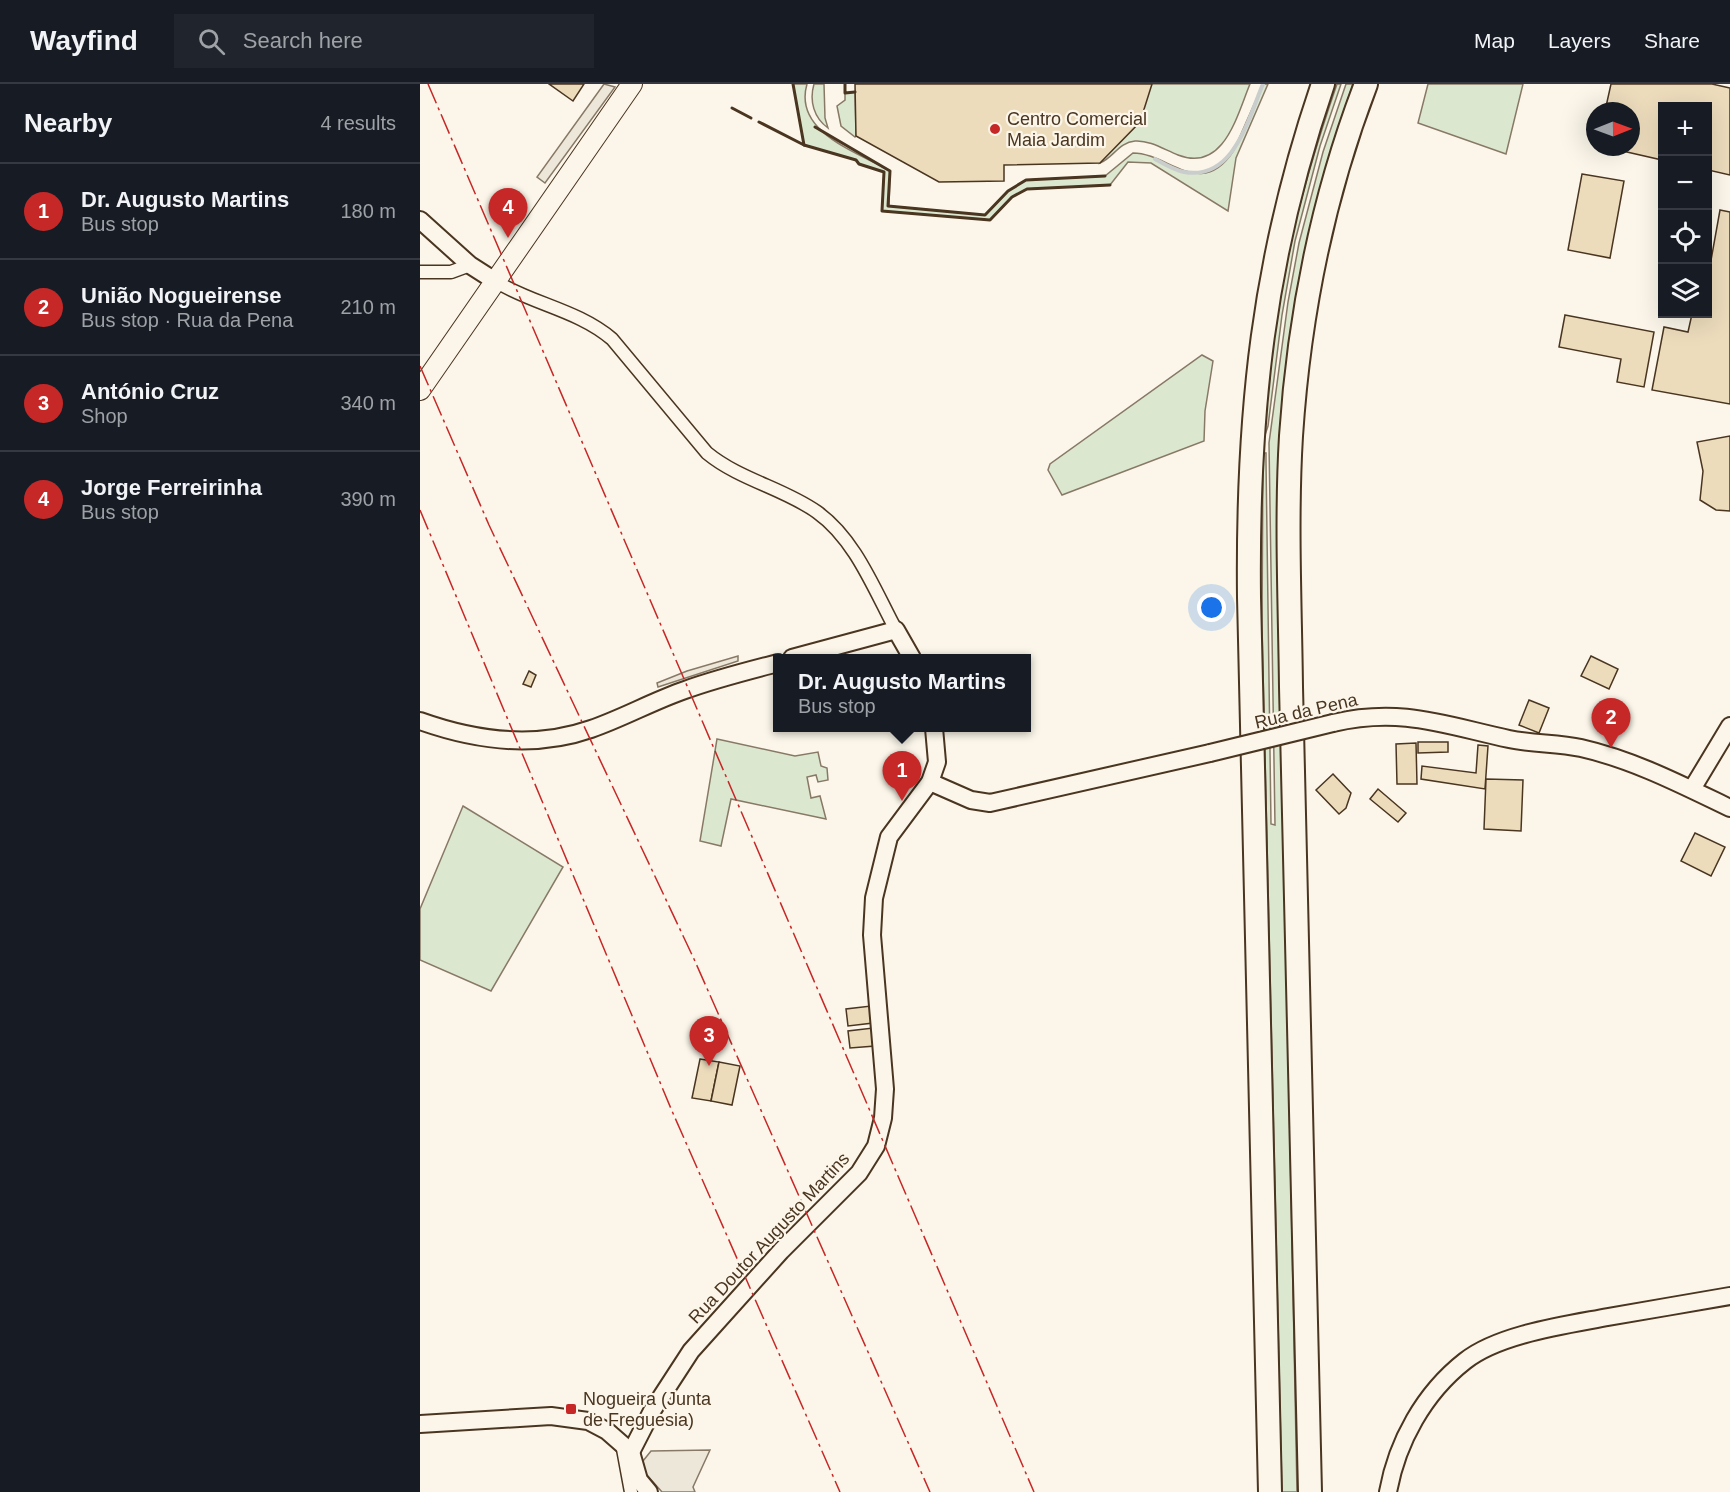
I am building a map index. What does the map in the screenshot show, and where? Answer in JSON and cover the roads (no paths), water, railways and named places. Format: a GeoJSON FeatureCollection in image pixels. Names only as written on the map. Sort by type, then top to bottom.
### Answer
{"type":"FeatureCollection","features":[{"type":"Feature","properties":{"kind":"highway"},"geometry":{"type":"LineString","coordinates":[[1269,1492],[1250,608],[1250,460],[1256,375],[1273,262],[1295,172],[1323,84]]}},
{"type":"Feature","properties":{"kind":"highway"},"geometry":{"type":"LineString","coordinates":[[1310,1492],[1291,664],[1291,436],[1300,348],[1315,262],[1335,178],[1366,87]]}},
{"type":"Feature","properties":{"kind":"main road"},"geometry":{"type":"LineString","coordinates":[[420,390],[632,84]]}},
{"type":"Feature","properties":{"kind":"street"},"geometry":{"type":"LineString","coordinates":[[420,220],[470,265],[512,292],[596,326],[612,339],[707,453],[725,468],[816,512],[850,546],[910,654]]}},
{"type":"Feature","properties":{"kind":"street"},"geometry":{"type":"LineString","coordinates":[[420,272],[451,272],[470,265]]}},
{"type":"Feature","properties":{"kind":"street"},"geometry":{"type":"LineString","coordinates":[[807,654],[896,630]]}},
{"type":"Feature","properties":{"kind":"street"},"geometry":{"type":"LineString","coordinates":[[420,721],[460,735],[499,740],[567,736],[594,728],[686,689],[773,664]]}},
{"type":"Feature","properties":{"kind":"street","name":"Rua da Pena"},"geometry":{"type":"LineString","coordinates":[[930,782],[971,800],[990,803],[1358,717],[1392,715],[1431,719],[1509,739],[1581,748],[1657,772],[1730,808]]}},
{"type":"Feature","properties":{"kind":"street"},"geometry":{"type":"LineString","coordinates":[[1692,789],[1730,726]]}},
{"type":"Feature","properties":{"kind":"street","name":"Rua Doutor Augusto Martins"},"geometry":{"type":"LineString","coordinates":[[627,1448],[691,1351],[781,1251],[859,1173],[876,1146],[883,1118],[885,1089],[872,935],[874,898],[889,837],[930,782],[937,762],[934,732]]}},
{"type":"Feature","properties":{"kind":"street"},"geometry":{"type":"LineString","coordinates":[[1388,1492],[1393,1465],[1413,1420],[1438,1388],[1466,1360],[1506,1340],[1550,1328],[1730,1296]]}},
{"type":"Feature","properties":{"kind":"street"},"geometry":{"type":"LineString","coordinates":[[420,1424],[569,1416],[588,1420],[627,1448],[639,1480],[649,1492]]}},
{"type":"Feature","properties":{"kind":"street"},"geometry":{"type":"LineString","coordinates":[[627,1448],[631,1492]]}},
{"type":"Feature","properties":{"kind":"waterway"},"geometry":{"type":"LineString","coordinates":[[1155,159],[1184,172],[1201,172],[1215,167],[1237,144],[1263,84]]}},
{"type":"Feature","properties":{"kind":"place","name":"Centro Comercial Maia Jardim"},"geometry":{"type":"Point","coordinates":[995,129]}},
{"type":"Feature","properties":{"kind":"place","name":"Jorge Ferreirinha"},"geometry":{"type":"Point","coordinates":[508,238]}},
{"type":"Feature","properties":{"kind":"place","name":"União Nogueirense"},"geometry":{"type":"Point","coordinates":[1611,748]}},
{"type":"Feature","properties":{"kind":"place","name":"Dr. Augusto Martins"},"geometry":{"type":"Point","coordinates":[902,801]}},
{"type":"Feature","properties":{"kind":"place","name":"António Cruz"},"geometry":{"type":"Point","coordinates":[709,1066]}},
{"type":"Feature","properties":{"kind":"place","name":"Nogueira (Junta de Freguesia)"},"geometry":{"type":"Point","coordinates":[571,1409]}}]}
